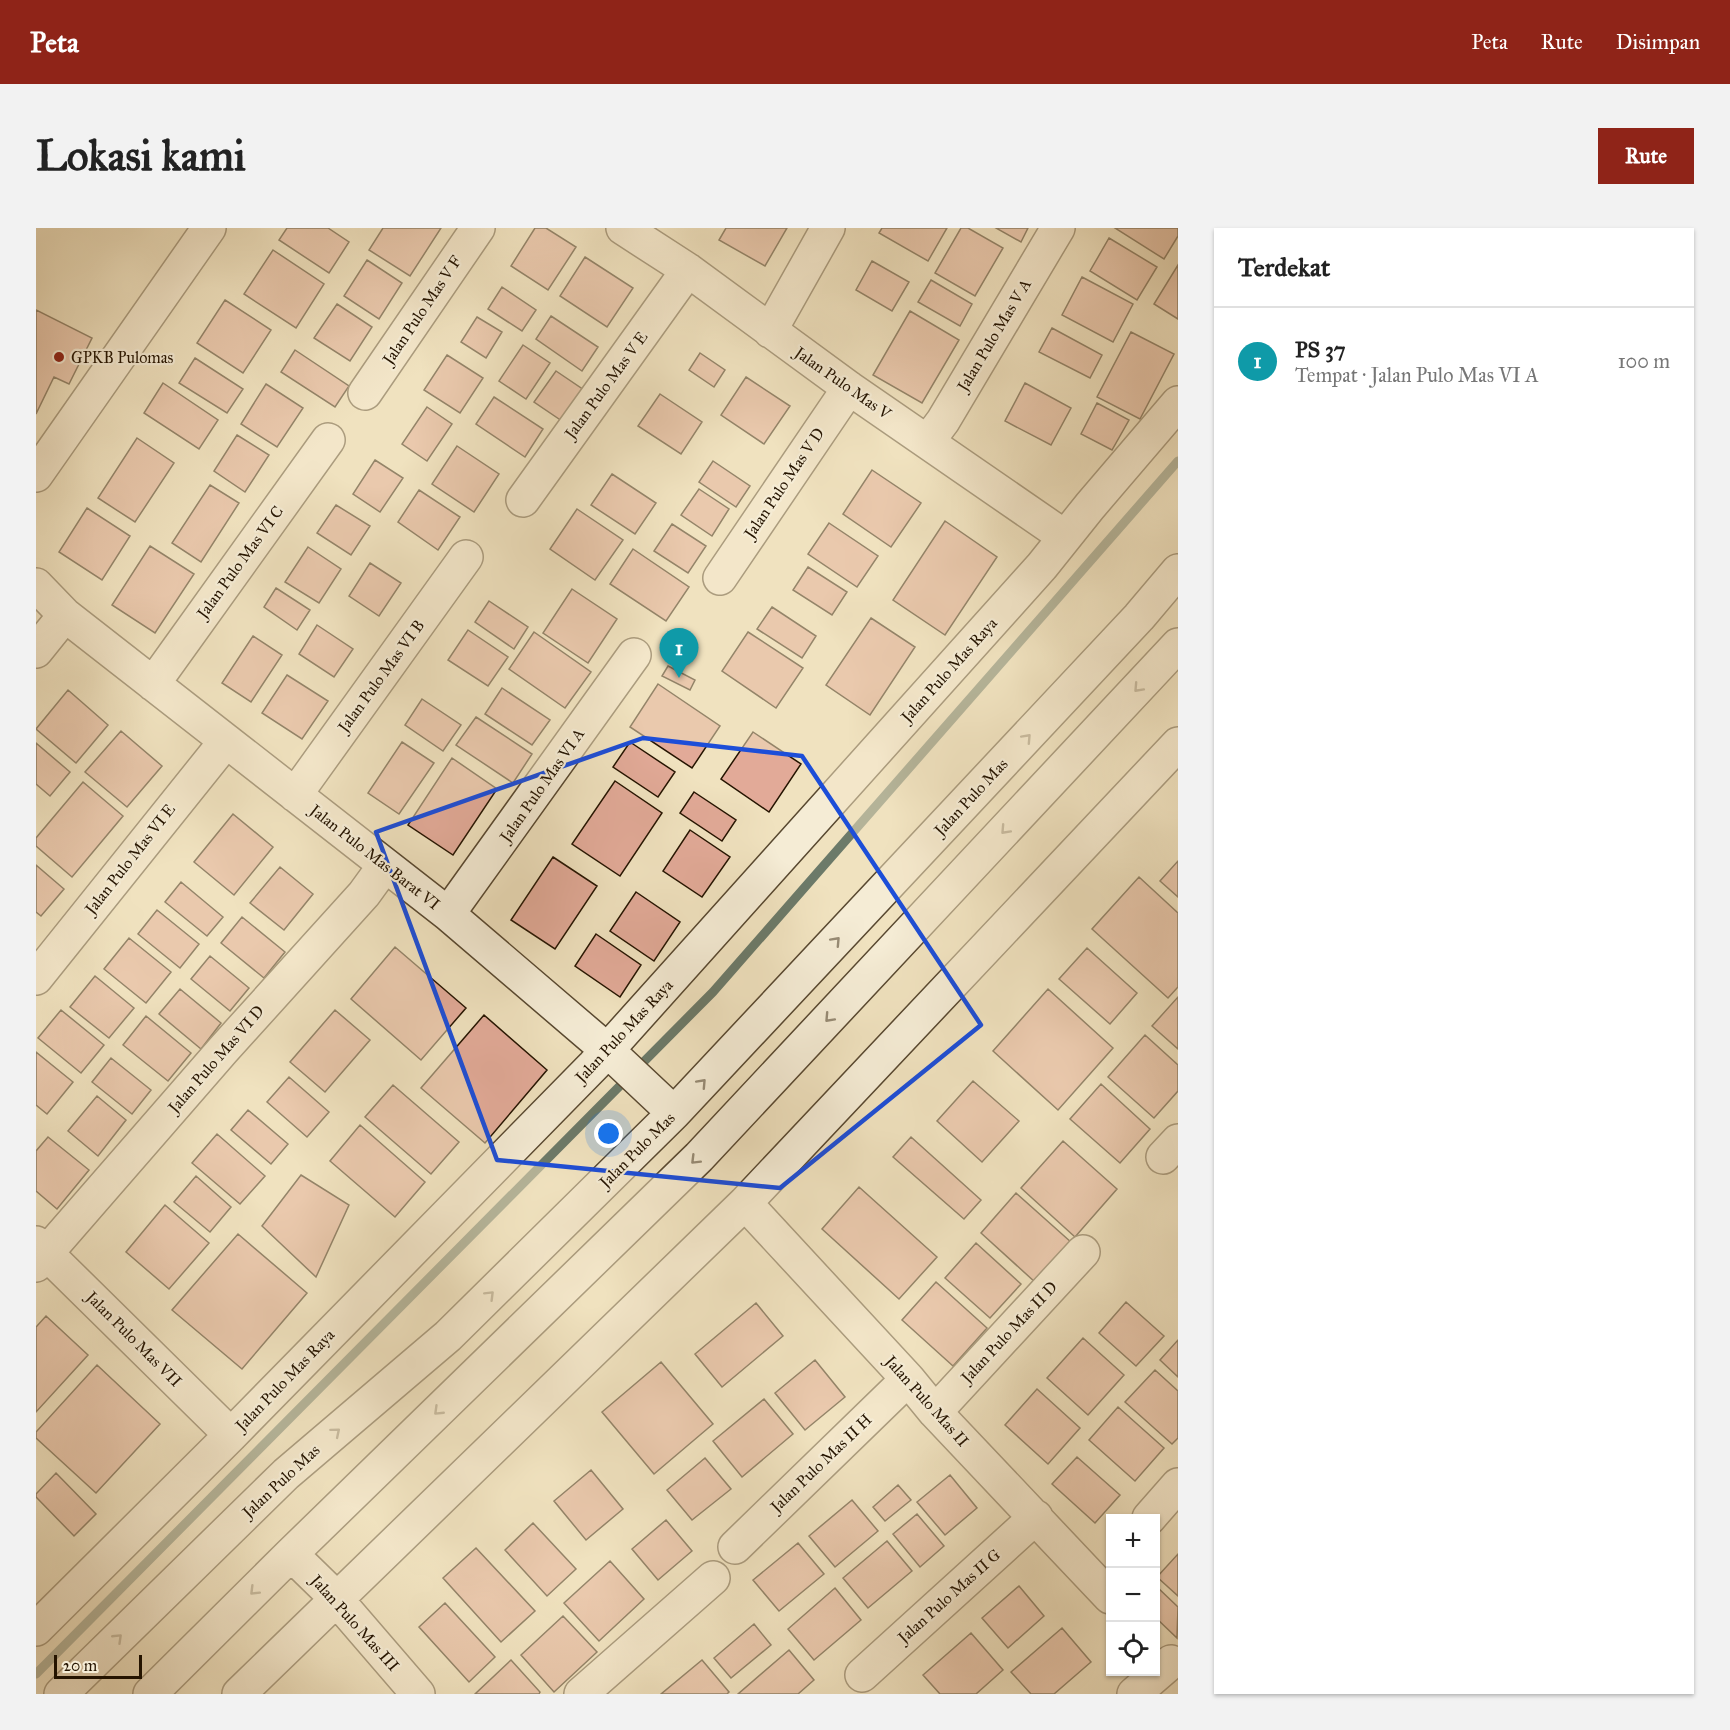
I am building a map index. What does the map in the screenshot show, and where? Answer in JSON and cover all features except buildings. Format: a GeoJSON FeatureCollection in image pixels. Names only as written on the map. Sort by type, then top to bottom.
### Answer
{"type":"FeatureCollection","features":[{"type":"Feature","properties":{"kind":"street"},"geometry":{"type":"LineString","coordinates":[[36,475],[209,228]]}},
{"type":"Feature","properties":{"kind":"street","name":"Jalan Pulo Mas V F"},"geometry":{"type":"LineString","coordinates":[[365,393],[478,228]]}},
{"type":"Feature","properties":{"kind":"street","name":"Jalan Pulo Mas V"},"geometry":{"type":"LineString","coordinates":[[623,228],[688,270],[849,388],[1065,537]]}},
{"type":"Feature","properties":{"kind":"street"},"geometry":{"type":"LineString","coordinates":[[770,331],[828,228]]}},
{"type":"Feature","properties":{"kind":"street","name":"Jalan Pulo Mas V A"},"geometry":{"type":"LineString","coordinates":[[928,441],[943,421],[1058,228]]}},
{"type":"Feature","properties":{"kind":"street","name":"Jalan Pulo Mas V E"},"geometry":{"type":"LineString","coordinates":[[523,500],[688,270]]}},
{"type":"Feature","properties":{"kind":"street","name":"Jalan Pulo Mas V D"},"geometry":{"type":"LineString","coordinates":[[720,578],[849,388]]}},
{"type":"Feature","properties":{"kind":"street","name":"Jalan Pulo Mas Raya"},"geometry":{"type":"LineString","coordinates":[[36,1629],[615,1057],[1034,575],[1178,403]]}},
{"type":"Feature","properties":{"kind":"street","name":"Jalan Pulo Mas VI C"},"geometry":{"type":"LineString","coordinates":[[153,684],[328,440]]}},
{"type":"Feature","properties":{"kind":"street","name":"Jalan Pulo Mas VI B"},"geometry":{"type":"LineString","coordinates":[[295,795],[466,557]]}},
{"type":"Feature","properties":{"kind":"street","name":"Jalan Pulo Mas"},"geometry":{"type":"LineString","coordinates":[[61,1694],[286,1474],[448,1336],[1139,617],[1178,571]]}},
{"type":"Feature","properties":{"kind":"street","name":"Jalan Pulo Mas Barat VI"},"geometry":{"type":"LineString","coordinates":[[36,585],[65,615],[448,914],[615,1057],[667,1107]]}},
{"type":"Feature","properties":{"kind":"street"},"geometry":{"type":"LineString","coordinates":[[36,651],[65,615]]}},
{"type":"Feature","properties":{"kind":"street"},"geometry":{"type":"LineString","coordinates":[[150,1694],[297,1560],[480,1370],[699,1157],[1177,649]]}},
{"type":"Feature","properties":{"kind":"street","name":"Jalan Pulo Mas VI A"},"geometry":{"type":"LineString","coordinates":[[448,914],[634,655]]}},
{"type":"Feature","properties":{"kind":"street","name":"Jalan Pulo Mas VI E"},"geometry":{"type":"LineString","coordinates":[[36,978],[225,741]]}},
{"type":"Feature","properties":{"kind":"street"},"geometry":{"type":"LineString","coordinates":[[239,1694],[332,1594],[745,1203],[1178,744]]}},
{"type":"Feature","properties":{"kind":"street","name":"Jalan Pulo Mas VI D"},"geometry":{"type":"LineString","coordinates":[[40,1254],[364,894],[385,865]]}},
{"type":"Feature","properties":{"kind":"street","name":"Jalan Pulo Mas II"},"geometry":{"type":"LineString","coordinates":[[745,1203],[908,1379],[935,1412],[1036,1517],[1106,1581]]}},
{"type":"Feature","properties":{"kind":"street","name":"Jalan Pulo Mas II D"},"geometry":{"type":"LineString","coordinates":[[935,1412],[1083,1252]]}},
{"type":"Feature","properties":{"kind":"street","name":"Jalan Pulo Mas VII"},"geometry":{"type":"LineString","coordinates":[[40,1254],[231,1435]]}},
{"type":"Feature","properties":{"kind":"street"},"geometry":{"type":"LineString","coordinates":[[448,1336],[480,1370]]}},
{"type":"Feature","properties":{"kind":"street","name":"Jalan Pulo Mas II H"},"geometry":{"type":"LineString","coordinates":[[735,1547],[908,1379]]}},
{"type":"Feature","properties":{"kind":"street"},"geometry":{"type":"LineString","coordinates":[[1153,1514],[1178,1485]]}},
{"type":"Feature","properties":{"kind":"street","name":"Jalan Pulo Mas II G"},"geometry":{"type":"LineString","coordinates":[[862,1675],[1036,1517]]}},
{"type":"Feature","properties":{"kind":"street","name":"Jalan Pulo Mas III"},"geometry":{"type":"LineString","coordinates":[[297,1560],[332,1594],[417,1694]]}},
{"type":"Feature","properties":{"kind":"street"},"geometry":{"type":"LineString","coordinates":[[581,1694],[713,1578]]}},
{"type":"Feature","properties":{"kind":"street"},"geometry":{"type":"LineString","coordinates":[[1134,1694],[1168,1659]]}},
{"type":"Feature","properties":{"kind":"highlighted area"},"geometry":{"type":"Polygon","coordinates":[[[643,738],[802,756],[981,1025],[780,1188],[497,1160],[376,832],[643,738]]]}},
{"type":"Feature","properties":{"kind":"waterway"},"geometry":{"type":"LineString","coordinates":[[36,1674],[713,992],[1178,461]]}},
{"type":"Feature","properties":{"kind":"place","name":"GPKB Pulomas"},"geometry":{"type":"Point","coordinates":[59,357]}},
{"type":"Feature","properties":{"kind":"place","name":"PS 37"},"geometry":{"type":"Point","coordinates":[679,678]}}]}
